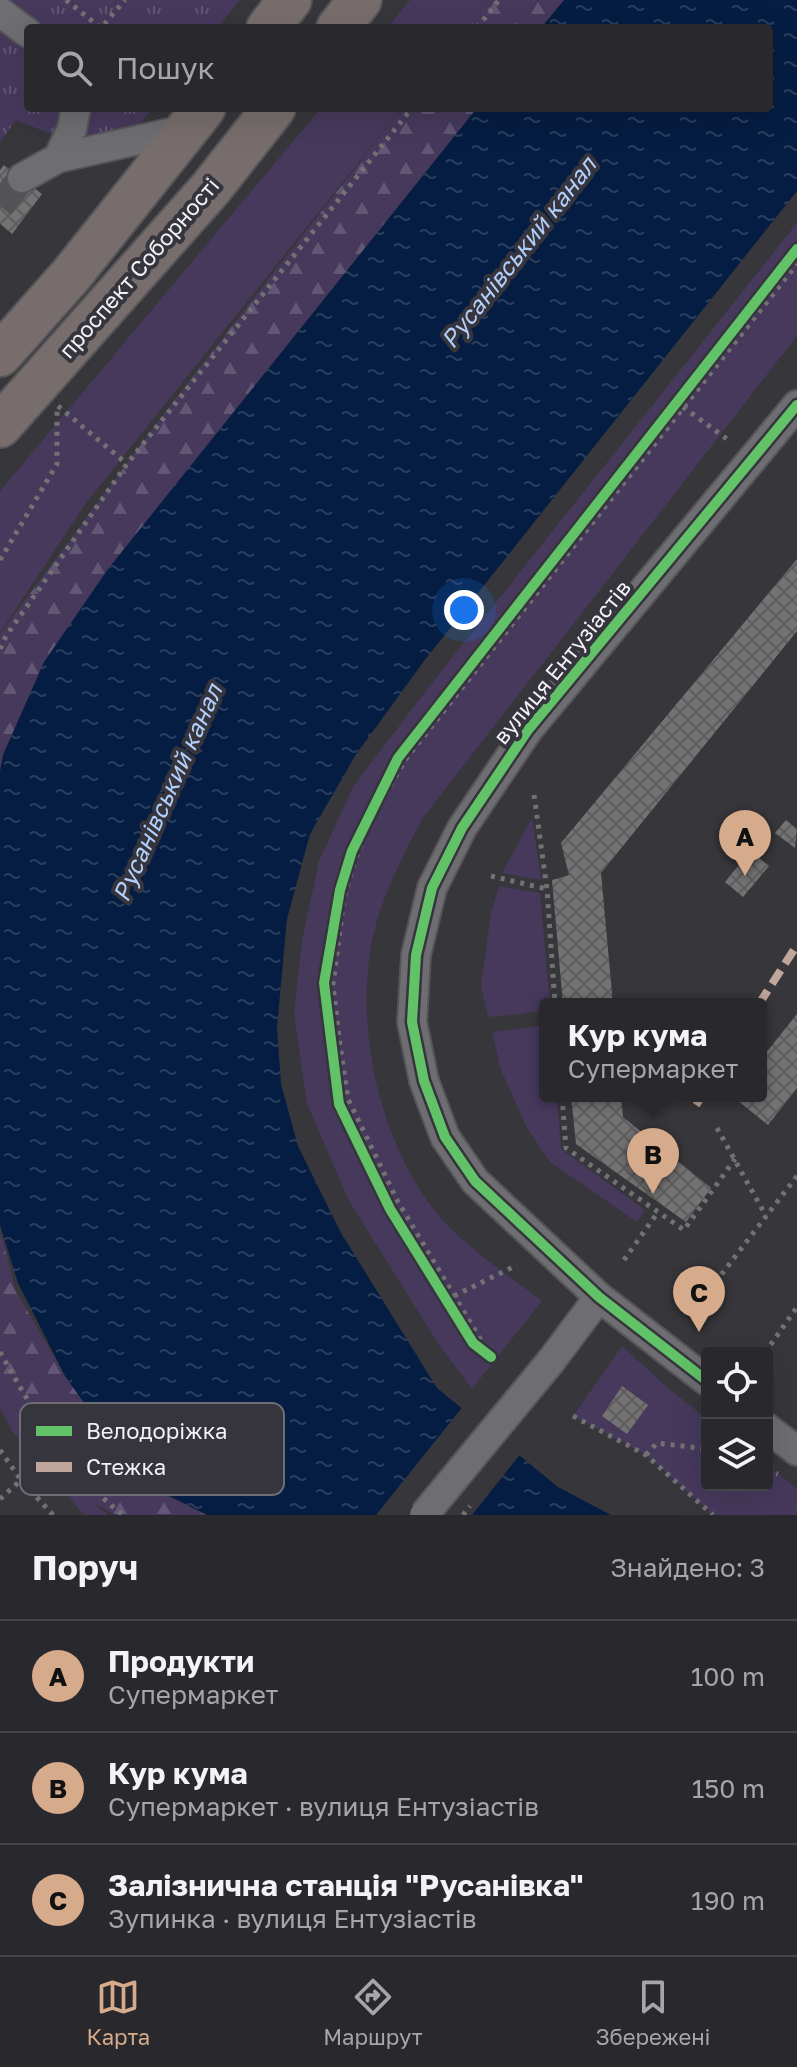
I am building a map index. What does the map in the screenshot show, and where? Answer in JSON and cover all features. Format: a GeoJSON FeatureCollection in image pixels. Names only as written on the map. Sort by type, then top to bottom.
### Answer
{"type":"FeatureCollection","features":[{"type":"Feature","properties":{"kind":"highway"},"geometry":{"type":"LineString","coordinates":[[271,24],[290,0]]}},
{"type":"Feature","properties":{"kind":"highway"},"geometry":{"type":"LineString","coordinates":[[341,24],[360,0]]}},
{"type":"Feature","properties":{"kind":"highway","name":"проспект Соборності"},"geometry":{"type":"LineString","coordinates":[[0,426],[211,188],[271,112]]}},
{"type":"Feature","properties":{"kind":"highway"},"geometry":{"type":"LineString","coordinates":[[0,355],[72,274],[196,119]]}},
{"type":"Feature","properties":{"kind":"street"},"geometry":{"type":"LineString","coordinates":[[0,12],[24,30]]}},
{"type":"Feature","properties":{"kind":"street"},"geometry":{"type":"LineString","coordinates":[[58,158],[72,129],[75,112]]}},
{"type":"Feature","properties":{"kind":"street"},"geometry":{"type":"LineString","coordinates":[[22,178],[58,158],[196,119]]}},
{"type":"Feature","properties":{"kind":"street","name":"вулиця Ентузіастів"},"geometry":{"type":"LineString","coordinates":[[701,1376],[599,1297],[475,1181],[445,1137],[424,1081],[412,1022],[419,942],[432,888],[462,828],[528,730],[797,405]]}},
{"type":"Feature","properties":{"kind":"street"},"geometry":{"type":"LineString","coordinates":[[424,1515],[551,1361],[599,1297]]}},
{"type":"Feature","properties":{"kind":"street"},"geometry":{"type":"LineString","coordinates":[[773,1433],[797,1451]]}},
{"type":"Feature","properties":{"kind":"path"},"geometry":{"type":"LineString","coordinates":[[66,0],[96,24]]}},
{"type":"Feature","properties":{"kind":"path"},"geometry":{"type":"LineString","coordinates":[[104,24],[125,0]]}},
{"type":"Feature","properties":{"kind":"path"},"geometry":{"type":"LineString","coordinates":[[480,24],[499,0]]}},
{"type":"Feature","properties":{"kind":"path"},"geometry":{"type":"LineString","coordinates":[[0,649],[6,636],[127,464],[409,112]]}},
{"type":"Feature","properties":{"kind":"path"},"geometry":{"type":"LineString","coordinates":[[491,1357],[473,1343],[390,1209],[339,1104],[324,983],[340,890],[356,841],[398,758],[797,249]]}},
{"type":"Feature","properties":{"kind":"path"},"geometry":{"type":"LineString","coordinates":[[0,560],[57,464],[57,405],[127,464]]}},
{"type":"Feature","properties":{"kind":"path"},"geometry":{"type":"LineString","coordinates":[[683,407],[727,439]]}},
{"type":"Feature","properties":{"kind":"path"},"geometry":{"type":"LineString","coordinates":[[534,795],[547,889],[555,998]]}},
{"type":"Feature","properties":{"kind":"path"},"geometry":{"type":"LineString","coordinates":[[491,876],[547,889]]}},
{"type":"Feature","properties":{"kind":"path"},"geometry":{"type":"LineString","coordinates":[[562,1102],[566,1148],[684,1230],[735,1159]]}},
{"type":"Feature","properties":{"kind":"path"},"geometry":{"type":"LineString","coordinates":[[717,1128],[766,1216]]}},
{"type":"Feature","properties":{"kind":"path"},"geometry":{"type":"LineString","coordinates":[[691,1314],[797,1176]]}},
{"type":"Feature","properties":{"kind":"path"},"geometry":{"type":"LineString","coordinates":[[624,1260],[658,1212]]}},
{"type":"Feature","properties":{"kind":"path"},"geometry":{"type":"LineString","coordinates":[[454,1296],[517,1265]]}},
{"type":"Feature","properties":{"kind":"path"},"geometry":{"type":"LineString","coordinates":[[769,1347],[797,1307]]}},
{"type":"Feature","properties":{"kind":"path"},"geometry":{"type":"LineString","coordinates":[[0,1352],[29,1403]]}},
{"type":"Feature","properties":{"kind":"path"},"geometry":{"type":"LineString","coordinates":[[573,1416],[646,1455],[713,1515]]}},
{"type":"Feature","properties":{"kind":"path"},"geometry":{"type":"LineString","coordinates":[[646,1455],[657,1443],[701,1448]]}},
{"type":"Feature","properties":{"kind":"path"},"geometry":{"type":"LineString","coordinates":[[0,1450],[20,1479]]}},
{"type":"Feature","properties":{"kind":"path"},"geometry":{"type":"LineString","coordinates":[[773,1472],[778,1474]]}},
{"type":"Feature","properties":{"kind":"path"},"geometry":{"type":"LineString","coordinates":[[0,1499],[20,1481]]}},
{"type":"Feature","properties":{"kind":"path"},"geometry":{"type":"LineString","coordinates":[[35,1495],[53,1515]]}},
{"type":"Feature","properties":{"kind":"path"},"geometry":{"type":"LineString","coordinates":[[98,1495],[123,1515]]}},
{"type":"Feature","properties":{"kind":"green space"},"geometry":{"type":"Polygon","coordinates":[[[0,0],[240,0],[220,24],[24,24],[24,112],[150,112],[135,130],[79,145],[16,120],[0,142],[0,0]]]}},
{"type":"Feature","properties":{"kind":"green space"},"geometry":{"type":"Polygon","coordinates":[[[410,0],[489,0],[470,24],[390,24],[410,0]]]}},
{"type":"Feature","properties":{"kind":"green space"},"geometry":{"type":"Polygon","coordinates":[[[489,0],[564,0],[544,24],[470,24],[489,0]]]}},
{"type":"Feature","properties":{"kind":"green space"},"geometry":{"type":"Polygon","coordinates":[[[318,112],[399,112],[86,503],[0,633],[0,491],[318,112]]]}},
{"type":"Feature","properties":{"kind":"green space"},"geometry":{"type":"Polygon","coordinates":[[[399,112],[474,112],[156,510],[44,662],[3,755],[0,772],[0,634],[165,412],[399,112]]]}},
{"type":"Feature","properties":{"kind":"green space"},"geometry":{"type":"Polygon","coordinates":[[[797,223],[797,336],[422,819],[379,914],[367,988],[368,1027],[382,1104],[395,1141],[411,1175],[442,1220],[483,1257],[542,1301],[472,1389],[439,1345],[349,1201],[307,1104],[294,1014],[302,940],[319,861],[353,787],[797,223]]]}},
{"type":"Feature","properties":{"kind":"green space"},"geometry":{"type":"Polygon","coordinates":[[[532,818],[541,880],[502,873],[532,818]]]}},
{"type":"Feature","properties":{"kind":"green space"},"geometry":{"type":"Polygon","coordinates":[[[499,886],[540,893],[549,998],[539,998],[539,1012],[488,1017],[481,986],[491,913],[499,886]]]}},
{"type":"Feature","properties":{"kind":"green space"},"geometry":{"type":"Polygon","coordinates":[[[539,1026],[539,1102],[557,1102],[561,1149],[645,1210],[637,1222],[550,1162],[527,1128],[501,1070],[492,1032],[539,1026]]]}},
{"type":"Feature","properties":{"kind":"green space"},"geometry":{"type":"Polygon","coordinates":[[[0,1230],[16,1291],[65,1376],[84,1403],[20,1403],[20,1406],[0,1369],[0,1230]]]}},
{"type":"Feature","properties":{"kind":"green space"},"geometry":{"type":"Polygon","coordinates":[[[622,1346],[701,1414],[701,1491],[773,1491],[773,1470],[797,1489],[797,1515],[713,1515],[646,1455],[573,1416],[622,1346]]]}},
{"type":"Feature","properties":{"kind":"green space"},"geometry":{"type":"Polygon","coordinates":[[[0,1369],[20,1404],[20,1440],[0,1408],[0,1369]]]}},
{"type":"Feature","properties":{"kind":"green space"},"geometry":{"type":"Polygon","coordinates":[[[67,1495],[86,1495],[108,1515],[84,1515],[67,1495]]]}},
{"type":"Feature","properties":{"kind":"green space"},"geometry":{"type":"Polygon","coordinates":[[[86,1495],[170,1495],[207,1515],[116,1515],[92,1502],[86,1495]]]}},
{"type":"Feature","properties":{"kind":"water","name":"Русанівський канал"},"geometry":{"type":"Polygon","coordinates":[[[564,0],[797,0],[797,191],[424,661],[355,756],[310,834],[287,919],[277,1027],[281,1084],[298,1146],[341,1233],[437,1388],[558,1487],[611,1515],[207,1515],[167,1495],[284,1495],[284,1403],[84,1403],[65,1376],[18,1283],[0,1225],[0,771],[3,755],[44,662],[108,569],[474,112],[773,112],[773,24],[544,24],[564,0]]]}},
{"type":"Feature","properties":{"kind":"pier"},"geometry":{"type":"Polygon","coordinates":[[[464,1405],[522,1452],[472,1515],[376,1515],[464,1405]]]}},
{"type":"Feature","properties":{"kind":"building"},"geometry":{"type":"Polygon","coordinates":[[[4,165],[42,194],[12,234],[0,224],[0,170],[4,165]]]}},
{"type":"Feature","properties":{"kind":"building"},"geometry":{"type":"Polygon","coordinates":[[[797,559],[797,631],[601,873],[612,998],[562,998],[552,880],[569,875],[561,843],[797,559]]]}},
{"type":"Feature","properties":{"kind":"building"},"geometry":{"type":"Polygon","coordinates":[[[786,820],[797,829],[795,848],[775,833],[786,820]]]}},
{"type":"Feature","properties":{"kind":"building"},"geometry":{"type":"Polygon","coordinates":[[[750,851],[769,866],[743,897],[725,882],[750,851]]]}},
{"type":"Feature","properties":{"kind":"building"},"geometry":{"type":"Polygon","coordinates":[[[797,1014],[797,1088],[768,1125],[739,1102],[767,1102],[767,1052],[797,1014]]]}},
{"type":"Feature","properties":{"kind":"building"},"geometry":{"type":"Polygon","coordinates":[[[572,1102],[622,1102],[623,1117],[711,1188],[686,1222],[576,1144],[572,1102]]]}},
{"type":"Feature","properties":{"kind":"building"},"geometry":{"type":"Polygon","coordinates":[[[622,1386],[648,1405],[627,1434],[602,1416],[622,1386]]]}},
{"type":"Feature","properties":{"kind":"tunnel"},"geometry":{"type":"LineString","coordinates":[[0,206],[22,178]]}},
{"type":"Feature","properties":{"kind":"marked path"},"geometry":{"type":"LineString","coordinates":[[763,998],[797,945]]}},
{"type":"Feature","properties":{"kind":"cycle path"},"geometry":{"type":"LineString","coordinates":[[491,1357],[473,1343],[390,1209],[339,1104],[324,983],[340,890],[352,851],[398,758],[797,249]]}},
{"type":"Feature","properties":{"kind":"cycle path"},"geometry":{"type":"LineString","coordinates":[[701,1376],[599,1297],[475,1181],[445,1137],[424,1081],[412,1022],[416,955],[432,888],[462,828],[528,730],[797,405]]}},
{"type":"Feature","properties":{"kind":"place","name":"Продукти"},"geometry":{"type":"Point","coordinates":[745,876]}},
{"type":"Feature","properties":{"kind":"place","name":"Кур кума"},"geometry":{"type":"Point","coordinates":[653,1194]}},
{"type":"Feature","properties":{"kind":"place","name":"Залізнична станція \"Русанівка\""},"geometry":{"type":"Point","coordinates":[699,1332]}}]}
